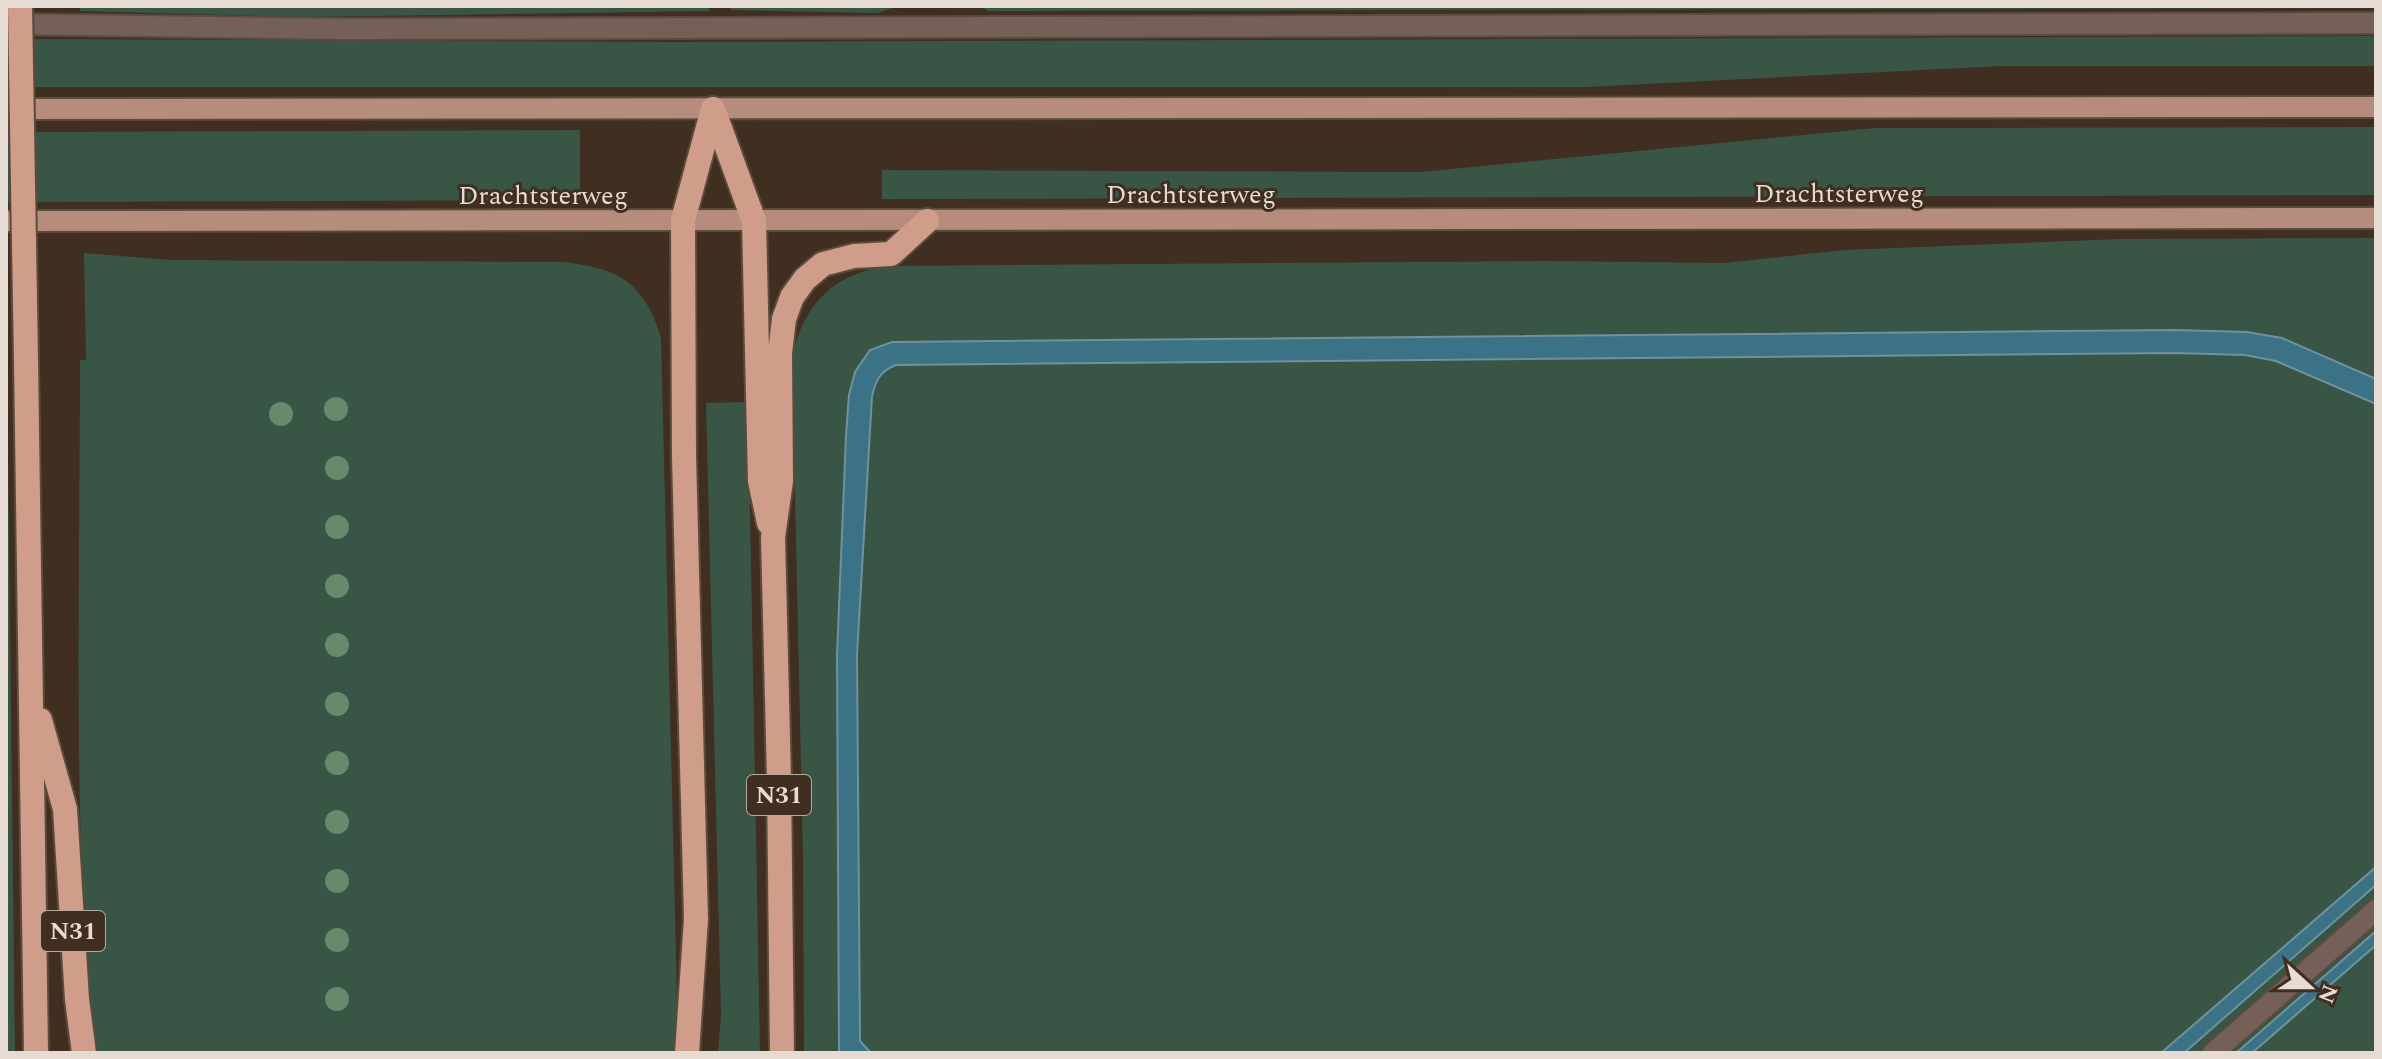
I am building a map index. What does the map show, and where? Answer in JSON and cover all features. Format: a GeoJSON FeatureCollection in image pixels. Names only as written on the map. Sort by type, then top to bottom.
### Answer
{"type":"FeatureCollection","features":[{"type":"Feature","properties":{"kind":"highway","name":"N31"},"geometry":{"type":"LineString","coordinates":[[20,6],[36,1053]]}},
{"type":"Feature","properties":{"kind":"highway"},"geometry":{"type":"LineString","coordinates":[[687,1053],[696,919],[684,456],[683,220],[713,109]]}},
{"type":"Feature","properties":{"kind":"highway"},"geometry":{"type":"LineString","coordinates":[[713,109],[754,221]]}},
{"type":"Feature","properties":{"kind":"highway","name":"N31"},"geometry":{"type":"LineString","coordinates":[[754,221],[760,481],[773,537]]}},
{"type":"Feature","properties":{"kind":"highway","name":"N31"},"geometry":{"type":"LineString","coordinates":[[782,1053],[773,537],[781,481],[780,353],[784,319],[792,297],[805,279],[823,264],[854,256],[891,254],[927,221]]}},
{"type":"Feature","properties":{"kind":"highway","name":"N31"},"geometry":{"type":"LineString","coordinates":[[31,686],[65,809],[77,999],[84,1053]]}},
{"type":"Feature","properties":{"kind":"main road"},"geometry":{"type":"LineString","coordinates":[[6,109],[2376,107]]}},
{"type":"Feature","properties":{"kind":"main road","name":"Drachtsterweg"},"geometry":{"type":"LineString","coordinates":[[6,221],[2376,218]]}},
{"type":"Feature","properties":{"kind":"street"},"geometry":{"type":"LineString","coordinates":[[6,24],[342,29],[953,16],[2376,23]]}},
{"type":"Feature","properties":{"kind":"street"},"geometry":{"type":"LineString","coordinates":[[2213,1053],[2376,910]]}},
{"type":"Feature","properties":{"kind":"green space"},"geometry":{"type":"Polygon","coordinates":[[[80,6],[709,6],[709,11],[300,17],[80,11],[80,6]]]}},
{"type":"Feature","properties":{"kind":"green space"},"geometry":{"type":"Polygon","coordinates":[[[731,6],[899,6],[878,13],[731,10],[731,6]]]}},
{"type":"Feature","properties":{"kind":"green space"},"geometry":{"type":"Polygon","coordinates":[[[980,6],[2376,6],[2376,8],[988,11],[980,6]]]}},
{"type":"Feature","properties":{"kind":"green space"},"geometry":{"type":"Polygon","coordinates":[[[2376,36],[2376,66],[2002,66],[1586,87],[6,87],[6,39],[674,42],[2376,36]]]}},
{"type":"Feature","properties":{"kind":"green space"},"geometry":{"type":"Polygon","coordinates":[[[2376,127],[2376,195],[882,199],[882,170],[1421,172],[1875,128],[2376,127]]]}},
{"type":"Feature","properties":{"kind":"green space"},"geometry":{"type":"Polygon","coordinates":[[[580,130],[580,200],[6,202],[6,132],[580,130]]]}},
{"type":"Feature","properties":{"kind":"green space"},"geometry":{"type":"Polygon","coordinates":[[[2376,238],[2376,379],[2282,338],[2247,332],[2175,330],[892,342],[877,348],[862,361],[852,382],[837,655],[839,1053],[804,1053],[792,358],[797,338],[814,306],[839,282],[855,274],[893,266],[1545,261],[1725,263],[1844,250],[2119,239],[2376,238]]]}},
{"type":"Feature","properties":{"kind":"green space"},"geometry":{"type":"Polygon","coordinates":[[[84,253],[170,260],[563,262],[614,274],[626,281],[646,303],[661,337],[677,1005],[674,1053],[93,1053],[82,880],[79,707],[80,360],[86,360],[84,253]]]}},
{"type":"Feature","properties":{"kind":"green space"},"geometry":{"type":"Polygon","coordinates":[[[2175,353],[2245,355],[2276,361],[2376,404],[2376,867],[2161,1053],[871,1053],[860,1041],[857,655],[872,396],[880,377],[896,365],[2175,353]]]}},
{"type":"Feature","properties":{"kind":"green space"},"geometry":{"type":"Polygon","coordinates":[[[7,364],[15,1053],[6,1053],[7,364]]]}},
{"type":"Feature","properties":{"kind":"green space"},"geometry":{"type":"Polygon","coordinates":[[[748,402],[760,1053],[718,1053],[721,1015],[706,403],[748,402]]]}},
{"type":"Feature","properties":{"kind":"green space"},"geometry":{"type":"Polygon","coordinates":[[[2376,885],[2376,900],[2201,1053],[2184,1053],[2376,885]]]}},
{"type":"Feature","properties":{"kind":"green space"},"geometry":{"type":"Polygon","coordinates":[[[2376,921],[2376,931],[2236,1053],[2225,1053],[2376,921]]]}},
{"type":"Feature","properties":{"kind":"green space"},"geometry":{"type":"Polygon","coordinates":[[[2376,945],[2376,1053],[2252,1053],[2376,945]]]}},
{"type":"Feature","properties":{"kind":"water"},"geometry":{"type":"Polygon","coordinates":[[[2175,330],[2247,332],[2282,338],[2376,379],[2376,404],[2276,361],[2245,355],[2175,353],[891,367],[880,377],[872,396],[857,655],[860,1041],[871,1053],[839,1053],[837,655],[846,436],[849,395],[855,372],[870,350],[892,342],[2175,330]]]}},
{"type":"Feature","properties":{"kind":"water"},"geometry":{"type":"Polygon","coordinates":[[[2376,867],[2376,885],[2184,1053],[2161,1053],[2376,867]]]}},
{"type":"Feature","properties":{"kind":"water"},"geometry":{"type":"Polygon","coordinates":[[[2376,931],[2376,945],[2252,1053],[2236,1053],[2376,931]]]}}]}
